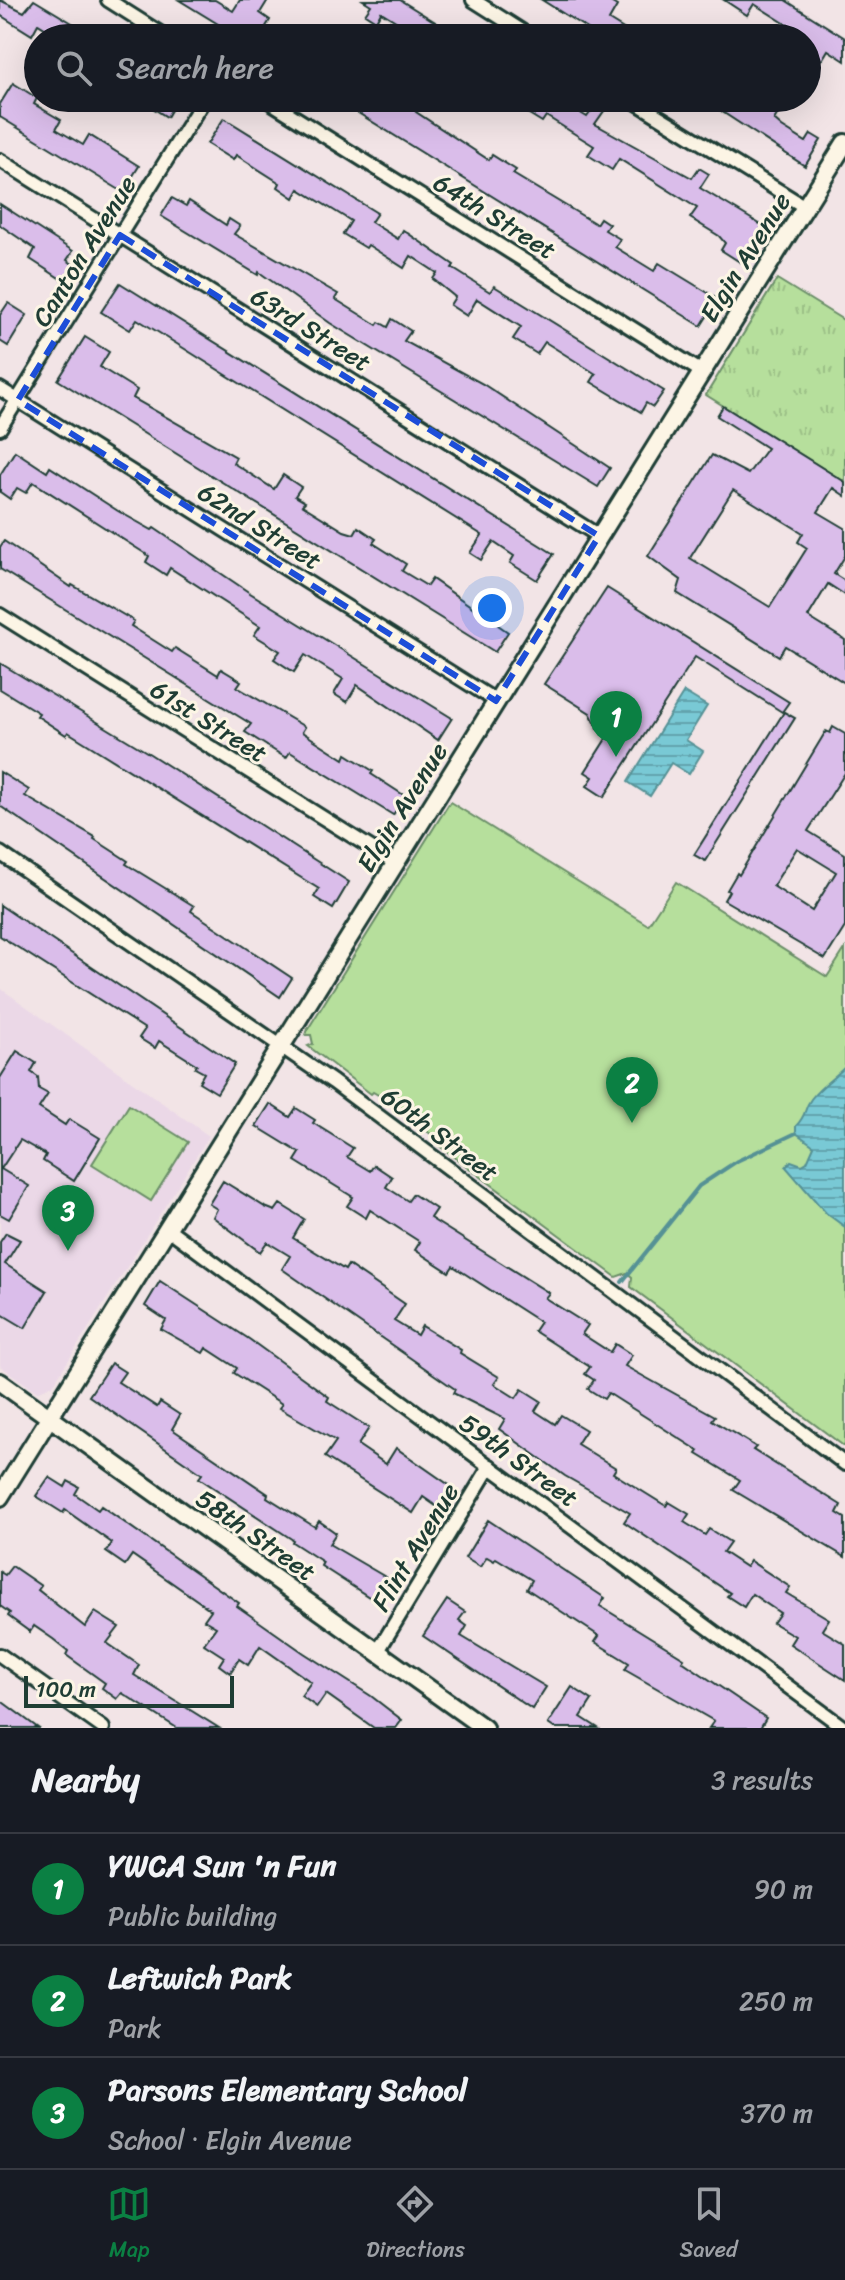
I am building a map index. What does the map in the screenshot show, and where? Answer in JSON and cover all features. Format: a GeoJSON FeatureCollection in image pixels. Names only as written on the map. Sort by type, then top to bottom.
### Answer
{"type":"FeatureCollection","features":[{"type":"Feature","properties":{"kind":"street"},"geometry":{"type":"LineString","coordinates":[[108,0],[146,24]]}},
{"type":"Feature","properties":{"kind":"street"},"geometry":{"type":"LineString","coordinates":[[473,0],[511,24]]}},
{"type":"Feature","properties":{"kind":"street","name":"Canton Avenue"},"geometry":{"type":"LineString","coordinates":[[0,428],[196,112]]}},
{"type":"Feature","properties":{"kind":"street","name":"64th Street"},"geometry":{"type":"LineString","coordinates":[[286,112],[702,372]]}},
{"type":"Feature","properties":{"kind":"street"},"geometry":{"type":"LineString","coordinates":[[652,112],[805,207]]}},
{"type":"Feature","properties":{"kind":"street","name":"Elgin Avenue"},"geometry":{"type":"LineString","coordinates":[[0,1497],[845,143]]}},
{"type":"Feature","properties":{"kind":"street","name":"63rd Street"},"geometry":{"type":"LineString","coordinates":[[0,160],[599,536]]}},
{"type":"Feature","properties":{"kind":"street","name":"62nd Street"},"geometry":{"type":"LineString","coordinates":[[0,389],[496,701]]}},
{"type":"Feature","properties":{"kind":"street","name":"61st Street"},"geometry":{"type":"LineString","coordinates":[[0,615],[395,863]]}},
{"type":"Feature","properties":{"kind":"street","name":"60th Street"},"geometry":{"type":"LineString","coordinates":[[0,853],[282,1045],[845,1464]]}},
{"type":"Feature","properties":{"kind":"street","name":"59th Street"},"geometry":{"type":"LineString","coordinates":[[167,1228],[844,1727]]}},
{"type":"Feature","properties":{"kind":"street","name":"58th Street"},"geometry":{"type":"LineString","coordinates":[[0,1382],[484,1728]]}},
{"type":"Feature","properties":{"kind":"street","name":"Flint Avenue"},"geometry":{"type":"LineString","coordinates":[[378,1651],[490,1466]]}},
{"type":"Feature","properties":{"kind":"street"},"geometry":{"type":"LineString","coordinates":[[0,1655],[103,1728]]}},
{"type":"Feature","properties":{"kind":"highlighted area"},"geometry":{"type":"Polygon","coordinates":[[[120,235],[599,536],[496,701],[18,400],[120,235]]]}},
{"type":"Feature","properties":{"kind":"shaded area"},"geometry":{"type":"Polygon","coordinates":[[[0,988],[209,1136],[53,1385],[37,1392],[0,1366],[0,988]]]}},
{"type":"Feature","properties":{"kind":"green space"},"geometry":{"type":"Polygon","coordinates":[[[777,279],[845,321],[845,482],[706,395],[777,279]]]}},
{"type":"Feature","properties":{"kind":"green space"},"geometry":{"type":"Polygon","coordinates":[[[450,802],[648,925],[676,882],[827,977],[845,949],[845,1447],[631,1287],[632,1277],[627,1273],[616,1277],[434,1142],[436,1138],[420,1126],[417,1118],[373,1092],[371,1094],[308,1046],[313,1044],[311,1035],[306,1035],[308,1029],[450,802]]]}},
{"type":"Feature","properties":{"kind":"green space"},"geometry":{"type":"Polygon","coordinates":[[[129,1105],[188,1142],[151,1201],[92,1164],[129,1105]]]}},
{"type":"Feature","properties":{"kind":"water"},"geometry":{"type":"Polygon","coordinates":[[[684,692],[707,706],[686,740],[703,751],[689,774],[671,763],[650,796],[628,782],[684,692]]]}},
{"type":"Feature","properties":{"kind":"water"},"geometry":{"type":"Polygon","coordinates":[[[845,1067],[845,1227],[826,1213],[786,1167],[791,1161],[802,1165],[807,1162],[814,1146],[796,1133],[796,1126],[811,1099],[845,1067]]]}},
{"type":"Feature","properties":{"kind":"building"},"geometry":{"type":"Polygon","coordinates":[[[0,0],[24,12],[34,0],[74,24],[24,24],[24,30],[0,15],[0,0]]]}},
{"type":"Feature","properties":{"kind":"building"},"geometry":{"type":"Polygon","coordinates":[[[179,0],[215,0],[233,11],[240,0],[268,0],[260,13],[270,20],[268,24],[218,24],[179,0]]]}},
{"type":"Feature","properties":{"kind":"building"},"geometry":{"type":"Polygon","coordinates":[[[363,0],[400,0],[439,24],[401,24],[381,12],[376,21],[365,14],[371,5],[363,0]]]}},
{"type":"Feature","properties":{"kind":"building"},"geometry":{"type":"Polygon","coordinates":[[[542,0],[607,0],[617,6],[609,20],[615,24],[580,24],[542,0]]]}},
{"type":"Feature","properties":{"kind":"building"},"geometry":{"type":"Polygon","coordinates":[[[724,0],[785,0],[845,38],[845,61],[828,50],[821,59],[821,24],[786,24],[754,4],[747,15],[724,0]]]}},
{"type":"Feature","properties":{"kind":"building"},"geometry":{"type":"Polygon","coordinates":[[[13,83],[24,90],[24,112],[48,112],[61,120],[56,129],[83,145],[89,135],[139,166],[123,192],[0,117],[0,104],[13,83]]]}},
{"type":"Feature","properties":{"kind":"building"},"geometry":{"type":"Polygon","coordinates":[[[357,112],[416,112],[489,160],[492,155],[516,170],[513,174],[596,224],[600,218],[609,224],[605,230],[620,239],[615,247],[654,271],[659,263],[718,299],[701,326],[357,112]]]}},
{"type":"Feature","properties":{"kind":"building"},"geometry":{"type":"Polygon","coordinates":[[[526,112],[579,112],[587,117],[591,112],[603,112],[595,124],[692,178],[699,168],[709,174],[700,188],[763,226],[740,262],[721,250],[725,243],[719,236],[690,218],[697,208],[619,159],[612,170],[588,155],[594,146],[546,116],[542,122],[526,112]]]}},
{"type":"Feature","properties":{"kind":"building"},"geometry":{"type":"Polygon","coordinates":[[[722,112],[779,112],[774,120],[782,127],[806,142],[811,134],[821,140],[805,166],[722,112]]]}},
{"type":"Feature","properties":{"kind":"building"},"geometry":{"type":"Polygon","coordinates":[[[224,118],[377,213],[371,222],[398,239],[403,230],[454,265],[452,268],[490,292],[494,286],[664,391],[653,407],[646,403],[641,412],[591,382],[596,374],[545,342],[537,354],[513,339],[521,327],[477,299],[467,316],[450,305],[455,297],[433,279],[437,273],[411,256],[404,268],[368,245],[366,248],[343,234],[351,221],[299,189],[294,198],[278,187],[280,183],[236,155],[233,160],[207,144],[224,118]]]}},
{"type":"Feature","properties":{"kind":"building"},"geometry":{"type":"Polygon","coordinates":[[[172,198],[186,206],[189,201],[226,225],[229,219],[240,226],[234,234],[338,294],[335,299],[377,325],[379,322],[388,327],[392,319],[411,331],[404,341],[483,384],[610,468],[598,487],[330,323],[259,272],[258,275],[161,216],[172,198]]]}},
{"type":"Feature","properties":{"kind":"building"},"geometry":{"type":"Polygon","coordinates":[[[0,204],[73,251],[67,260],[74,265],[64,281],[30,259],[35,249],[0,225],[0,204]]]}},
{"type":"Feature","properties":{"kind":"building"},"geometry":{"type":"Polygon","coordinates":[[[120,283],[554,554],[537,580],[510,563],[514,556],[493,542],[481,560],[470,553],[482,535],[137,319],[130,330],[101,312],[120,283]]]}},
{"type":"Feature","properties":{"kind":"building"},"geometry":{"type":"Polygon","coordinates":[[[8,303],[27,315],[8,346],[0,341],[0,315],[8,303]]]}},
{"type":"Feature","properties":{"kind":"building"},"geometry":{"type":"Polygon","coordinates":[[[85,337],[109,352],[100,367],[137,390],[133,398],[236,457],[233,463],[274,489],[283,475],[301,487],[295,496],[305,502],[302,505],[344,531],[354,534],[358,527],[376,539],[373,543],[406,564],[402,571],[427,586],[432,579],[508,632],[495,652],[58,380],[85,337]]]}},
{"type":"Feature","properties":{"kind":"building"},"geometry":{"type":"Polygon","coordinates":[[[723,406],[845,482],[845,496],[833,488],[818,512],[845,528],[845,556],[834,574],[845,581],[845,595],[828,584],[808,617],[845,640],[845,683],[785,646],[779,656],[677,593],[681,580],[648,556],[712,455],[748,474],[767,448],[717,416],[723,406]],[[733,490],[690,558],[770,607],[807,548],[798,542],[803,533],[733,490]]]}},
{"type":"Feature","properties":{"kind":"building"},"geometry":{"type":"Polygon","coordinates":[[[15,451],[47,472],[50,467],[118,511],[152,530],[154,528],[250,593],[452,718],[438,740],[357,685],[347,702],[334,694],[343,679],[305,655],[294,672],[274,659],[280,651],[254,635],[260,626],[170,568],[166,575],[146,562],[149,556],[33,482],[26,493],[17,488],[10,499],[0,492],[0,475],[15,451]]]}},
{"type":"Feature","properties":{"kind":"building"},"geometry":{"type":"Polygon","coordinates":[[[4,541],[71,587],[134,621],[131,626],[172,652],[175,648],[218,675],[221,669],[241,681],[237,687],[305,727],[302,732],[344,759],[346,754],[373,771],[371,774],[405,796],[393,815],[290,752],[286,758],[245,732],[251,724],[0,569],[0,547],[4,541]]]}},
{"type":"Feature","properties":{"kind":"building"},"geometry":{"type":"Polygon","coordinates":[[[607,588],[789,702],[782,712],[695,657],[604,797],[587,786],[593,777],[585,772],[609,734],[598,728],[590,713],[544,684],[607,588]]]}},
{"type":"Feature","properties":{"kind":"building"},"geometry":{"type":"Polygon","coordinates":[[[0,663],[150,754],[349,882],[333,909],[314,897],[319,889],[68,732],[66,735],[37,716],[39,713],[0,689],[0,663]]]}},
{"type":"Feature","properties":{"kind":"building"},"geometry":{"type":"Polygon","coordinates":[[[784,712],[795,718],[705,861],[694,855],[784,712]]]}},
{"type":"Feature","properties":{"kind":"building"},"geometry":{"type":"Polygon","coordinates":[[[833,727],[845,734],[845,773],[808,831],[845,854],[845,927],[825,959],[724,900],[737,873],[739,875],[826,731],[830,733],[833,727]],[[797,848],[773,886],[812,911],[836,872],[797,848]]]}},
{"type":"Feature","properties":{"kind":"building"},"geometry":{"type":"Polygon","coordinates":[[[0,772],[29,790],[25,796],[95,837],[128,861],[126,864],[194,906],[191,911],[292,978],[280,997],[0,806],[0,772]]]}},
{"type":"Feature","properties":{"kind":"building"},"geometry":{"type":"Polygon","coordinates":[[[0,905],[235,1064],[217,1093],[199,1082],[204,1073],[195,1068],[197,1065],[159,1041],[155,1048],[139,1038],[145,1029],[0,936],[0,905]]]}},
{"type":"Feature","properties":{"kind":"building"},"geometry":{"type":"Polygon","coordinates":[[[17,1051],[36,1063],[31,1072],[38,1077],[39,1089],[48,1094],[39,1108],[65,1125],[69,1119],[100,1138],[74,1181],[43,1161],[46,1155],[20,1140],[1,1169],[29,1186],[9,1219],[0,1214],[0,1078],[17,1051]]]}},
{"type":"Feature","properties":{"kind":"building"},"geometry":{"type":"Polygon","coordinates":[[[270,1104],[290,1117],[296,1108],[315,1120],[313,1123],[353,1148],[347,1157],[370,1171],[374,1165],[392,1177],[386,1187],[408,1201],[413,1194],[436,1209],[430,1218],[549,1293],[545,1298],[588,1325],[582,1334],[610,1352],[615,1344],[632,1355],[625,1366],[715,1416],[712,1420],[756,1447],[753,1450],[841,1505],[837,1513],[845,1518],[845,1557],[733,1490],[740,1480],[697,1454],[699,1451],[608,1393],[604,1399],[588,1389],[594,1380],[585,1374],[590,1367],[534,1331],[540,1322],[453,1266],[449,1272],[415,1250],[420,1242],[370,1210],[366,1218],[347,1206],[353,1197],[295,1161],[300,1153],[256,1126],[270,1104]]]}},
{"type":"Feature","properties":{"kind":"building"},"geometry":{"type":"Polygon","coordinates":[[[223,1181],[265,1207],[275,1211],[280,1204],[304,1219],[293,1238],[345,1270],[348,1265],[405,1304],[394,1321],[417,1335],[422,1326],[461,1350],[460,1353],[499,1377],[494,1384],[516,1398],[522,1389],[541,1401],[535,1411],[555,1424],[561,1415],[586,1430],[577,1444],[616,1468],[613,1473],[666,1506],[669,1502],[689,1514],[684,1522],[705,1535],[709,1529],[730,1542],[723,1552],[746,1567],[750,1561],[790,1587],[786,1593],[829,1619],[822,1630],[845,1644],[845,1680],[790,1644],[795,1636],[773,1623],[780,1613],[752,1594],[744,1607],[727,1596],[730,1593],[624,1522],[630,1513],[565,1476],[499,1429],[505,1419],[453,1393],[455,1389],[282,1269],[290,1256],[267,1242],[260,1252],[213,1217],[217,1209],[209,1204],[223,1181]]]}},
{"type":"Feature","properties":{"kind":"building"},"geometry":{"type":"Polygon","coordinates":[[[6,1233],[20,1240],[5,1264],[47,1291],[25,1328],[0,1313],[0,1242],[6,1233]]]}},
{"type":"Feature","properties":{"kind":"building"},"geometry":{"type":"Polygon","coordinates":[[[160,1281],[249,1339],[329,1397],[327,1401],[369,1428],[358,1445],[386,1464],[396,1448],[452,1487],[439,1508],[423,1497],[413,1513],[325,1457],[336,1441],[279,1408],[282,1404],[234,1373],[237,1368],[206,1348],[203,1353],[161,1329],[166,1320],[145,1306],[160,1281]]]}},
{"type":"Feature","properties":{"kind":"building"},"geometry":{"type":"Polygon","coordinates":[[[111,1363],[125,1372],[118,1382],[157,1407],[160,1402],[180,1415],[172,1429],[268,1494],[267,1497],[315,1527],[319,1521],[336,1533],[329,1544],[394,1582],[380,1604],[321,1566],[323,1562],[293,1540],[199,1478],[202,1474],[89,1396],[111,1363]]]}},
{"type":"Feature","properties":{"kind":"building"},"geometry":{"type":"Polygon","coordinates":[[[49,1477],[65,1487],[68,1481],[79,1487],[75,1494],[98,1510],[101,1506],[239,1603],[237,1606],[402,1720],[396,1728],[374,1728],[326,1694],[317,1707],[301,1696],[311,1682],[260,1646],[248,1665],[239,1659],[230,1673],[219,1665],[224,1657],[204,1644],[216,1627],[204,1620],[211,1610],[132,1555],[125,1565],[106,1552],[112,1543],[65,1510],[63,1513],[36,1496],[49,1477]]]}},
{"type":"Feature","properties":{"kind":"building"},"geometry":{"type":"Polygon","coordinates":[[[488,1520],[605,1598],[600,1606],[684,1658],[682,1661],[766,1718],[760,1728],[709,1728],[714,1721],[625,1670],[629,1663],[595,1642],[599,1636],[527,1589],[532,1580],[496,1558],[494,1561],[487,1557],[480,1567],[465,1558],[488,1520]]]}},
{"type":"Feature","properties":{"kind":"building"},"geometry":{"type":"Polygon","coordinates":[[[12,1566],[41,1586],[38,1590],[85,1627],[95,1612],[119,1627],[107,1643],[139,1665],[134,1675],[219,1728],[177,1728],[122,1693],[117,1699],[102,1688],[105,1683],[66,1655],[68,1651],[53,1639],[34,1626],[30,1632],[8,1616],[10,1613],[0,1606],[0,1572],[5,1575],[12,1566]]]}},
{"type":"Feature","properties":{"kind":"building"},"geometry":{"type":"Polygon","coordinates":[[[447,1600],[465,1612],[459,1620],[467,1626],[461,1636],[546,1687],[532,1709],[423,1636],[447,1600]]]}},
{"type":"Feature","properties":{"kind":"building"},"geometry":{"type":"Polygon","coordinates":[[[572,1687],[592,1700],[581,1717],[598,1728],[554,1728],[548,1724],[572,1687]]]}},
{"type":"Feature","properties":{"kind":"building"},"geometry":{"type":"Polygon","coordinates":[[[0,1700],[38,1728],[0,1728],[0,1700]]]}},
{"type":"Feature","properties":{"kind":"waterway"},"geometry":{"type":"LineString","coordinates":[[622,1282],[699,1186],[737,1161],[796,1133]]}},
{"type":"Feature","properties":{"kind":"place","name":"YWCA Sun 'n Fun"},"geometry":{"type":"Point","coordinates":[616,757]}},
{"type":"Feature","properties":{"kind":"place","name":"Leftwich Park"},"geometry":{"type":"Point","coordinates":[632,1123]}},
{"type":"Feature","properties":{"kind":"place","name":"Parsons Elementary School"},"geometry":{"type":"Point","coordinates":[68,1251]}}]}
